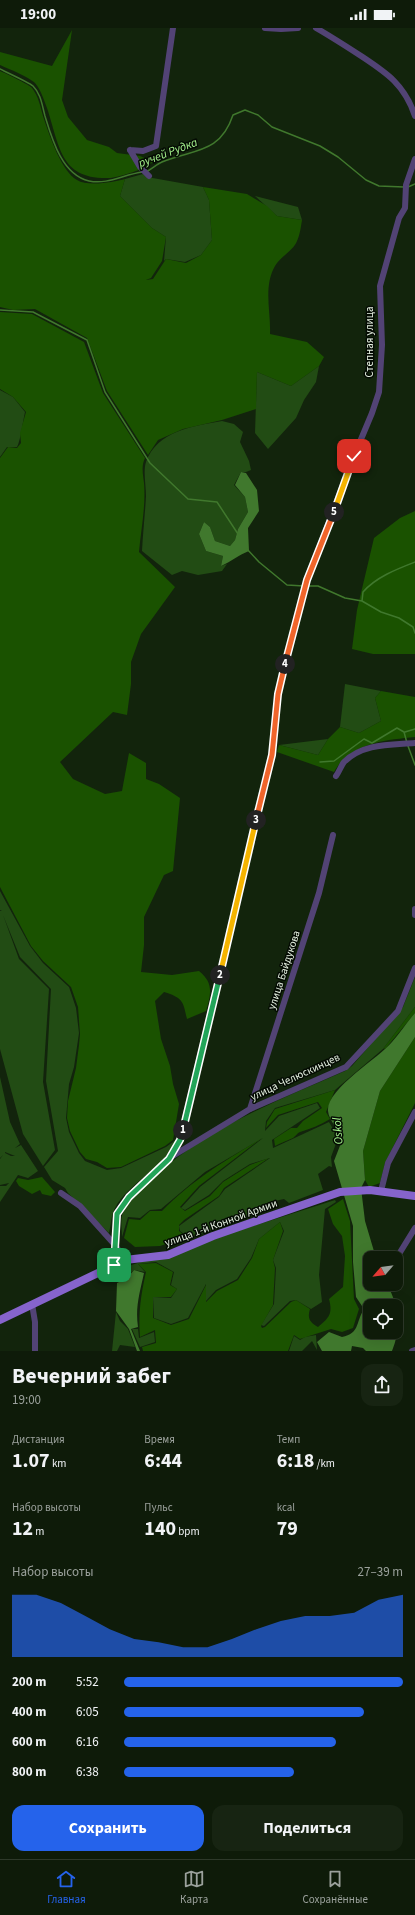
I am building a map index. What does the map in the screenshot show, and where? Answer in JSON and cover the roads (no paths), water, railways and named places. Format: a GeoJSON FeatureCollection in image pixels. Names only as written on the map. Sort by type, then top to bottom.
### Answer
{"type":"FeatureCollection","features":[{"type":"Feature","properties":{"kind":"main road","name":"улица 1-й Конной Армии"},"geometry":{"type":"LineString","coordinates":[[0,1320],[125,1260],[168,1255],[219,1233],[340,1192],[363,1189],[415,1196]]}},
{"type":"Feature","properties":{"kind":"street"},"geometry":{"type":"LineString","coordinates":[[149,176],[140,167],[130,150],[143,151],[156,146],[173,28]]}},
{"type":"Feature","properties":{"kind":"street"},"geometry":{"type":"LineString","coordinates":[[265,28],[281,30],[298,28]]}},
{"type":"Feature","properties":{"kind":"street"},"geometry":{"type":"LineString","coordinates":[[316,28],[384,70],[399,85],[411,103],[415,116]]}},
{"type":"Feature","properties":{"kind":"street","name":"Степная улица"},"geometry":{"type":"LineString","coordinates":[[114,1265],[117,1214],[129,1197],[169,1159],[180,1140],[270,763],[278,694],[304,589],[379,392],[382,345],[380,286],[399,218],[405,208],[405,187],[415,159]]}},
{"type":"Feature","properties":{"kind":"street"},"geometry":{"type":"LineString","coordinates":[[336,776],[344,762],[359,752],[372,747],[410,743]]}},
{"type":"Feature","properties":{"kind":"street","name":"улица Байдукова"},"geometry":{"type":"LineString","coordinates":[[250,1109],[319,893],[333,835]]}},
{"type":"Feature","properties":{"kind":"street"},"geometry":{"type":"LineString","coordinates":[[415,909],[415,915]]}},
{"type":"Feature","properties":{"kind":"street","name":"улица Челюскинцев"},"geometry":{"type":"LineString","coordinates":[[169,1159],[250,1109],[346,1067],[398,1011],[415,968]]}},
{"type":"Feature","properties":{"kind":"street"},"geometry":{"type":"LineString","coordinates":[[381,1191],[388,1163],[415,1112]]}},
{"type":"Feature","properties":{"kind":"street"},"geometry":{"type":"LineString","coordinates":[[61,1193],[80,1206],[115,1245],[125,1260]]}},
{"type":"Feature","properties":{"kind":"street"},"geometry":{"type":"LineString","coordinates":[[401,1251],[415,1228]]}},
{"type":"Feature","properties":{"kind":"street"},"geometry":{"type":"LineString","coordinates":[[32,1304],[35,1322],[35,1351]]}},
{"type":"Feature","properties":{"kind":"waterway","name":"ручей Рудка"},"geometry":{"type":"LineString","coordinates":[[0,69],[27,82],[36,89],[40,96],[55,145],[65,164],[72,172],[89,181],[96,182],[103,182],[143,172]]}},
{"type":"Feature","properties":{"kind":"waterway","name":"ручей Рудка"},"geometry":{"type":"LineString","coordinates":[[146,172],[162,162],[195,152],[213,144],[228,128],[233,115],[245,110],[258,115],[272,127],[320,146],[338,157],[366,180],[379,186],[404,187]]}},
{"type":"Feature","properties":{"kind":"waterway","name":"ручей Рудка"},"geometry":{"type":"LineString","coordinates":[[408,187],[415,184]]}},
{"type":"Feature","properties":{"kind":"waterway"},"geometry":{"type":"LineString","coordinates":[[0,310],[33,312],[87,340],[105,392],[150,463],[188,499],[217,502],[238,534]]}},
{"type":"Feature","properties":{"kind":"waterway"},"geometry":{"type":"LineString","coordinates":[[247,549],[259,562],[287,585],[304,586]]}},
{"type":"Feature","properties":{"kind":"waterway"},"geometry":{"type":"LineString","coordinates":[[362,601],[363,592],[374,582],[415,562]]}},
{"type":"Feature","properties":{"kind":"waterway"},"geometry":{"type":"LineString","coordinates":[[307,586],[318,586],[345,598],[362,601],[381,612],[399,618],[413,627],[415,633]]}},
{"type":"Feature","properties":{"kind":"waterway"},"geometry":{"type":"LineString","coordinates":[[320,762],[334,761],[364,739],[372,743],[397,728],[404,732],[407,743]]}},
{"type":"Feature","properties":{"kind":"waterway"},"geometry":{"type":"LineString","coordinates":[[405,732],[415,729]]}},
{"type":"Feature","properties":{"kind":"waterway"},"geometry":{"type":"LineString","coordinates":[[408,746],[415,765]]}},
{"type":"Feature","properties":{"kind":"water label","name":"Oskol"},"geometry":{"type":"Point","coordinates":[338,1131]}}]}
